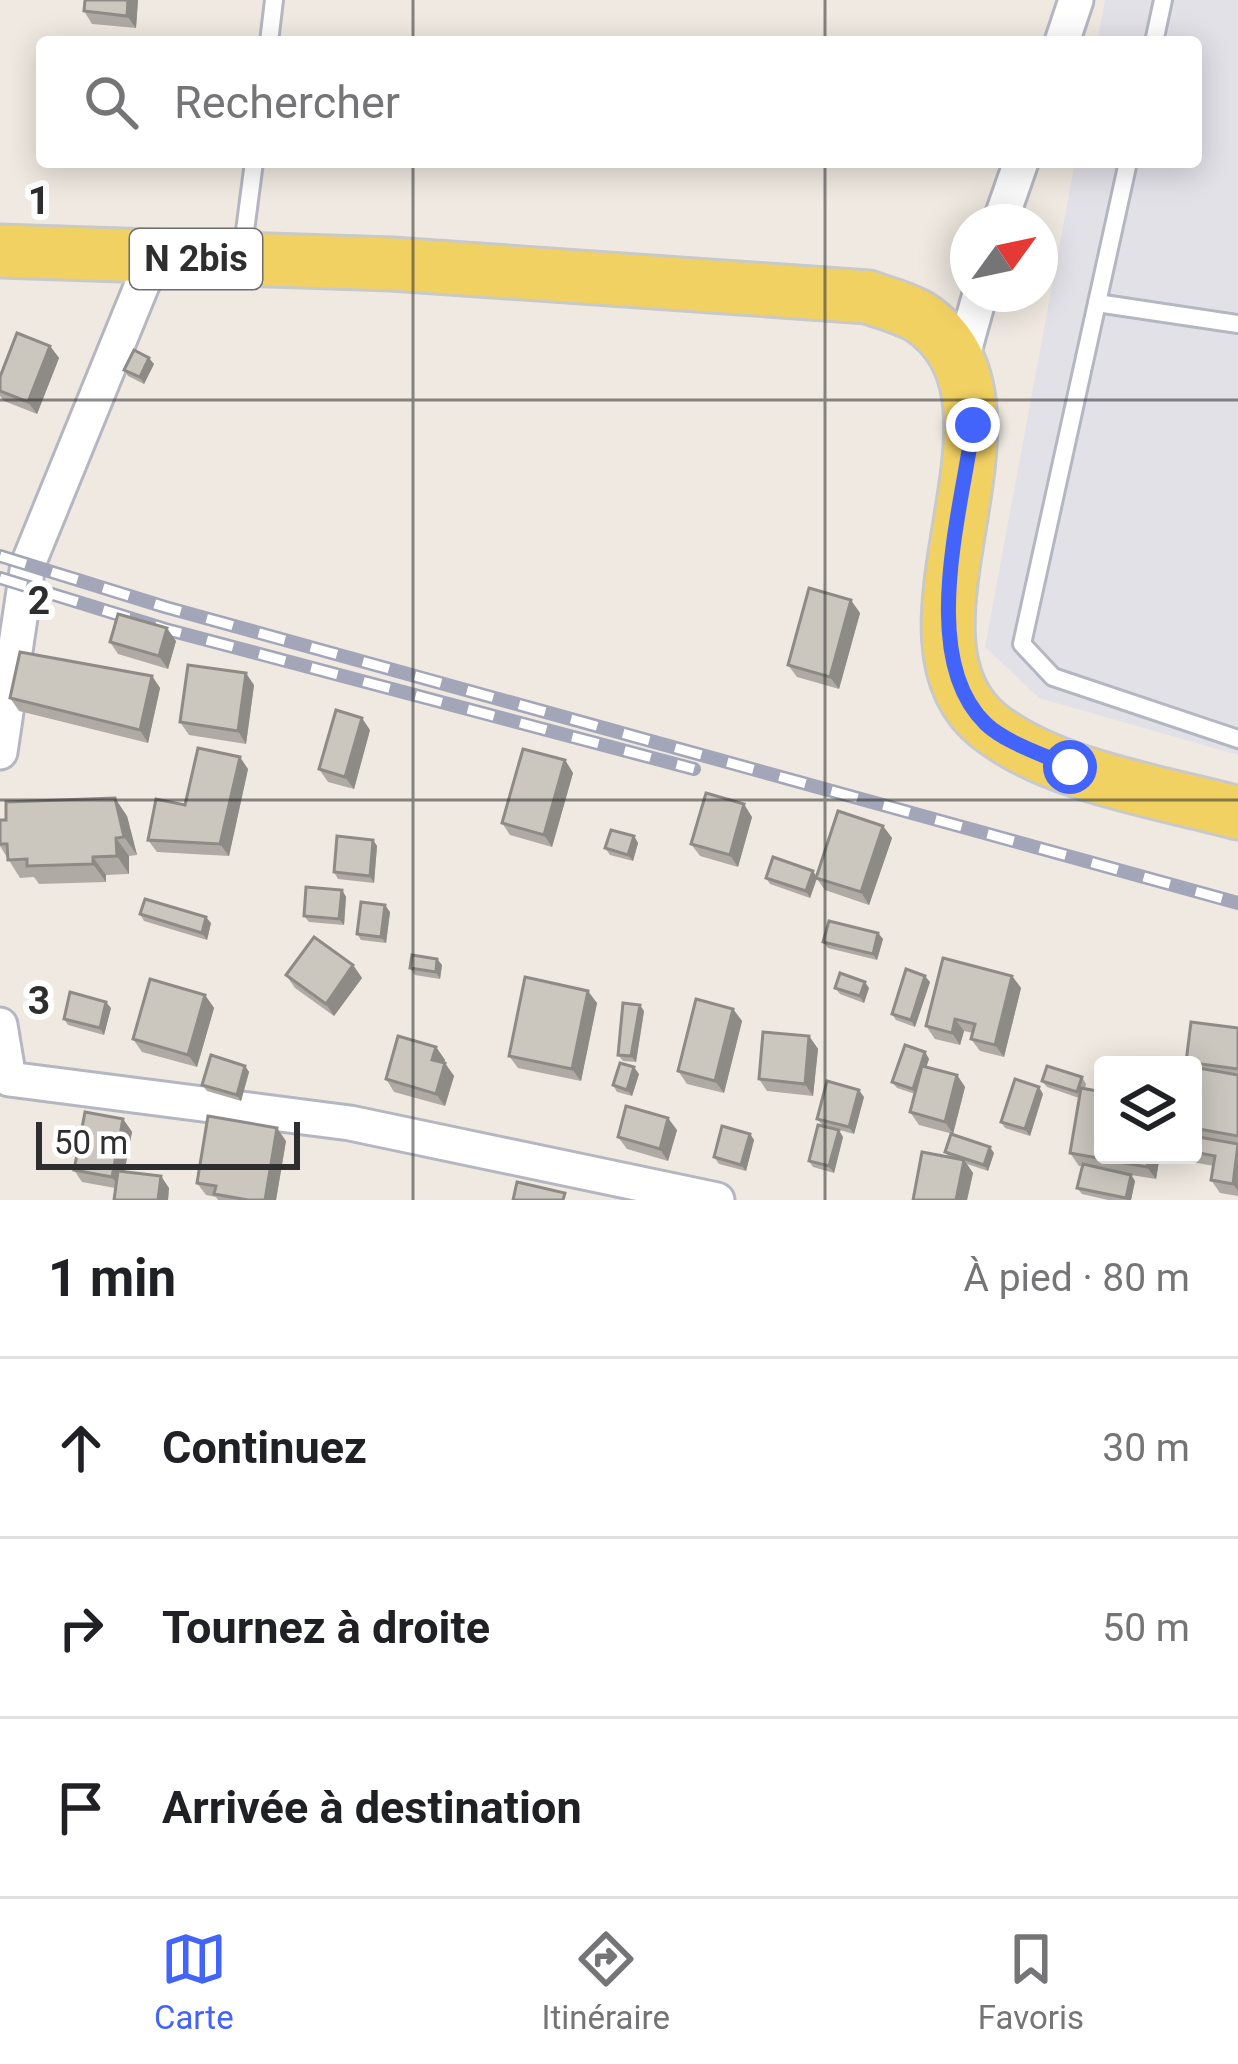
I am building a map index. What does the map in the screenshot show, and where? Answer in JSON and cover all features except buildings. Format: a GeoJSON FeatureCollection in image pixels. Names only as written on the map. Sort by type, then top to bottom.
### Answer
{"type":"FeatureCollection","features":[{"type":"Feature","properties":{"kind":"main road","name":"N 2bis"},"geometry":{"type":"LineString","coordinates":[[0,251],[392,264],[868,297],[920,317],[961,362]]}},
{"type":"Feature","properties":{"kind":"main road"},"geometry":{"type":"LineString","coordinates":[[961,362],[973,425],[946,623],[957,680],[987,725],[1070,767],[1238,813]]}},
{"type":"Feature","properties":{"kind":"street"},"geometry":{"type":"LineString","coordinates":[[1063,36],[1076,0]]}},
{"type":"Feature","properties":{"kind":"street"},"geometry":{"type":"LineString","coordinates":[[1006,204],[1019,168]]}},
{"type":"Feature","properties":{"kind":"street"},"geometry":{"type":"LineString","coordinates":[[0,752],[28,563],[153,258]]}},
{"type":"Feature","properties":{"kind":"street"},"geometry":{"type":"LineString","coordinates":[[961,362],[975,312]]}},
{"type":"Feature","properties":{"kind":"street"},"geometry":{"type":"LineString","coordinates":[[0,1025],[9,1078],[350,1123],[717,1200]]}},
{"type":"Feature","properties":{"kind":"lane"},"geometry":{"type":"LineString","coordinates":[[269,36],[274,0]]}},
{"type":"Feature","properties":{"kind":"lane"},"geometry":{"type":"LineString","coordinates":[[1155,36],[1163,0]]}},
{"type":"Feature","properties":{"kind":"lane"},"geometry":{"type":"LineString","coordinates":[[242,261],[253,168]]}},
{"type":"Feature","properties":{"kind":"lane"},"geometry":{"type":"LineString","coordinates":[[1127,168],[1022,644],[1053,677],[1238,740]]}},
{"type":"Feature","properties":{"kind":"lane"},"geometry":{"type":"LineString","coordinates":[[1097,303],[1238,324]]}},
{"type":"Feature","properties":{"kind":"shaded area"},"geometry":{"type":"Polygon","coordinates":[[[1105,0],[1238,0],[1238,755],[1039,698],[985,647],[1047,312],[1058,312],[1058,254],[1074,168],[1202,168],[1202,36],[1098,36],[1105,0]]]}},
{"type":"Feature","properties":{"kind":"railway"},"geometry":{"type":"LineString","coordinates":[[0,556],[165,607],[1238,903]]}},
{"type":"Feature","properties":{"kind":"railway"},"geometry":{"type":"LineString","coordinates":[[0,578],[165,629],[694,769]]}},
{"type":"Feature","properties":{"kind":"route"},"geometry":{"type":"LineString","coordinates":[[973,425],[946,623],[957,680],[987,725],[1070,767]]}}]}
